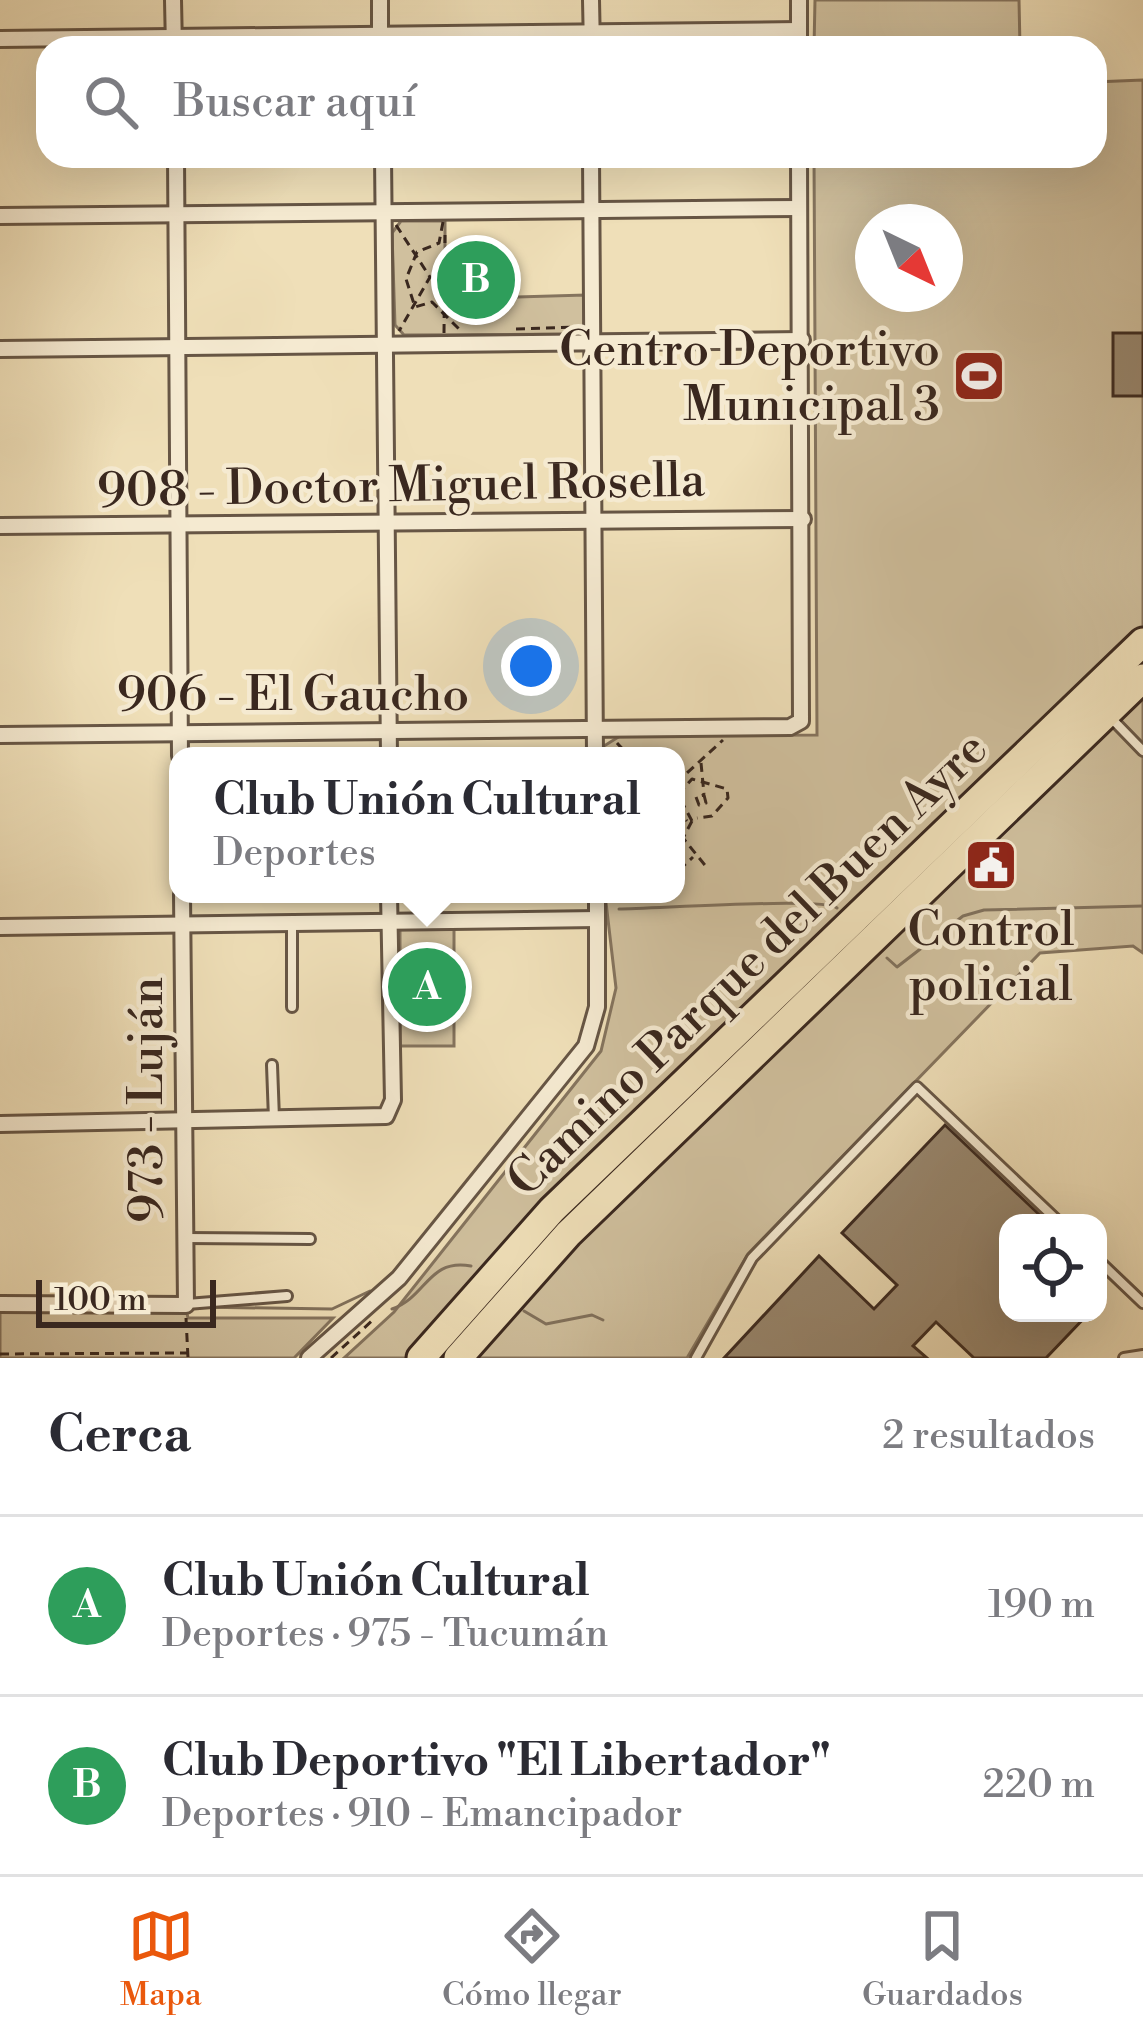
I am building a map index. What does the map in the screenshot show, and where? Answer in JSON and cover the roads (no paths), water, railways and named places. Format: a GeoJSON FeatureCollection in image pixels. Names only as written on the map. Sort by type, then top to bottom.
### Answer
{"type":"FeatureCollection","features":[{"type":"Feature","properties":{"kind":"highway","name":"Camino Parque del Buen Ayre"},"geometry":{"type":"LineString","coordinates":[[421,1358],[553,1210],[1143,641]]}},
{"type":"Feature","properties":{"kind":"highway","name":"Camino Parque del Buen Ayre"},"geometry":{"type":"LineString","coordinates":[[458,1358],[568,1234],[1143,679]]}},
{"type":"Feature","properties":{"kind":"street"},"geometry":{"type":"LineString","coordinates":[[173,0],[174,36]]}},
{"type":"Feature","properties":{"kind":"street"},"geometry":{"type":"LineString","coordinates":[[380,0],[380,36]]}},
{"type":"Feature","properties":{"kind":"street"},"geometry":{"type":"LineString","coordinates":[[591,0],[592,36]]}},
{"type":"Feature","properties":{"kind":"street"},"geometry":{"type":"LineString","coordinates":[[799,0],[799,36]]}},
{"type":"Feature","properties":{"kind":"street"},"geometry":{"type":"LineString","coordinates":[[686,36],[799,30]]}},
{"type":"Feature","properties":{"kind":"street"},"geometry":{"type":"LineString","coordinates":[[0,39],[36,40]]}},
{"type":"Feature","properties":{"kind":"street"},"geometry":{"type":"LineString","coordinates":[[176,168],[180,747]]}},
{"type":"Feature","properties":{"kind":"street"},"geometry":{"type":"LineString","coordinates":[[384,168],[390,219],[386,345],[389,747]]}},
{"type":"Feature","properties":{"kind":"street"},"geometry":{"type":"LineString","coordinates":[[591,168],[595,747]]}},
{"type":"Feature","properties":{"kind":"street"},"geometry":{"type":"LineString","coordinates":[[800,168],[803,519]]}},
{"type":"Feature","properties":{"kind":"street"},"geometry":{"type":"LineString","coordinates":[[0,216],[390,219],[800,208]]}},
{"type":"Feature","properties":{"kind":"street"},"geometry":{"type":"LineString","coordinates":[[0,349],[802,340]]}},
{"type":"Feature","properties":{"kind":"street","name":"908 - Doctor Miguel Rosella"},"geometry":{"type":"LineString","coordinates":[[0,526],[803,519]]}},
{"type":"Feature","properties":{"kind":"street","name":"906 - El Gaucho"},"geometry":{"type":"LineString","coordinates":[[0,735],[790,728],[801,721],[803,519]]}},
{"type":"Feature","properties":{"kind":"street","name":"973 - Luján"},"geometry":{"type":"LineString","coordinates":[[182,903],[186,1304]]}},
{"type":"Feature","properties":{"kind":"street"},"geometry":{"type":"LineString","coordinates":[[0,1124],[379,1119],[391,1109],[389,903]]}},
{"type":"Feature","properties":{"kind":"street"},"geometry":{"type":"LineString","coordinates":[[309,1358],[399,1278],[586,1046],[597,1007],[597,903]]}},
{"type":"Feature","properties":{"kind":"street"},"geometry":{"type":"LineString","coordinates":[[0,927],[597,919]]}},
{"type":"Feature","properties":{"kind":"street"},"geometry":{"type":"LineString","coordinates":[[0,1304],[186,1304]]}},
{"type":"Feature","properties":{"kind":"lane"},"geometry":{"type":"LineString","coordinates":[[1107,714],[1143,751]]}},
{"type":"Feature","properties":{"kind":"lane"},"geometry":{"type":"LineString","coordinates":[[292,924],[292,1007]]}},
{"type":"Feature","properties":{"kind":"lane"},"geometry":{"type":"LineString","coordinates":[[272,1066],[274,1120]]}},
{"type":"Feature","properties":{"kind":"lane"},"geometry":{"type":"LineString","coordinates":[[696,1358],[752,1258],[917,1087],[1051,1214]]}},
{"type":"Feature","properties":{"kind":"lane"},"geometry":{"type":"LineString","coordinates":[[185,1238],[310,1239]]}},
{"type":"Feature","properties":{"kind":"lane"},"geometry":{"type":"LineString","coordinates":[[1107,1269],[1143,1303]]}},
{"type":"Feature","properties":{"kind":"lane"},"geometry":{"type":"LineString","coordinates":[[186,1304],[287,1296]]}},
{"type":"Feature","properties":{"kind":"lane"},"geometry":{"type":"LineString","coordinates":[[1124,1358],[1143,1355]]}},
{"type":"Feature","properties":{"kind":"waterway"},"geometry":{"type":"LineString","coordinates":[[619,909],[771,903],[837,908]]}},
{"type":"Feature","properties":{"kind":"waterway"},"geometry":{"type":"LineString","coordinates":[[887,958],[897,967],[963,916],[984,910],[1143,906]]}},
{"type":"Feature","properties":{"kind":"waterway"},"geometry":{"type":"LineString","coordinates":[[392,1309],[445,1268],[471,1266]]}},
{"type":"Feature","properties":{"kind":"waterway"},"geometry":{"type":"LineString","coordinates":[[196,1307],[332,1309],[370,1291]]}},
{"type":"Feature","properties":{"kind":"waterway"},"geometry":{"type":"LineString","coordinates":[[524,1311],[546,1324],[592,1315],[603,1320]]}},
{"type":"Feature","properties":{"kind":"place","name":"Club Deportivo \"El Libertador\""},"geometry":{"type":"Point","coordinates":[476,280]}},
{"type":"Feature","properties":{"kind":"place","name":"Centro Deportivo Municipal 3"},"geometry":{"type":"Point","coordinates":[979,376]}},
{"type":"Feature","properties":{"kind":"place","name":"Control policial"},"geometry":{"type":"Point","coordinates":[991,865]}},
{"type":"Feature","properties":{"kind":"place","name":"Club Unión Cultural"},"geometry":{"type":"Point","coordinates":[427,987]}}]}
